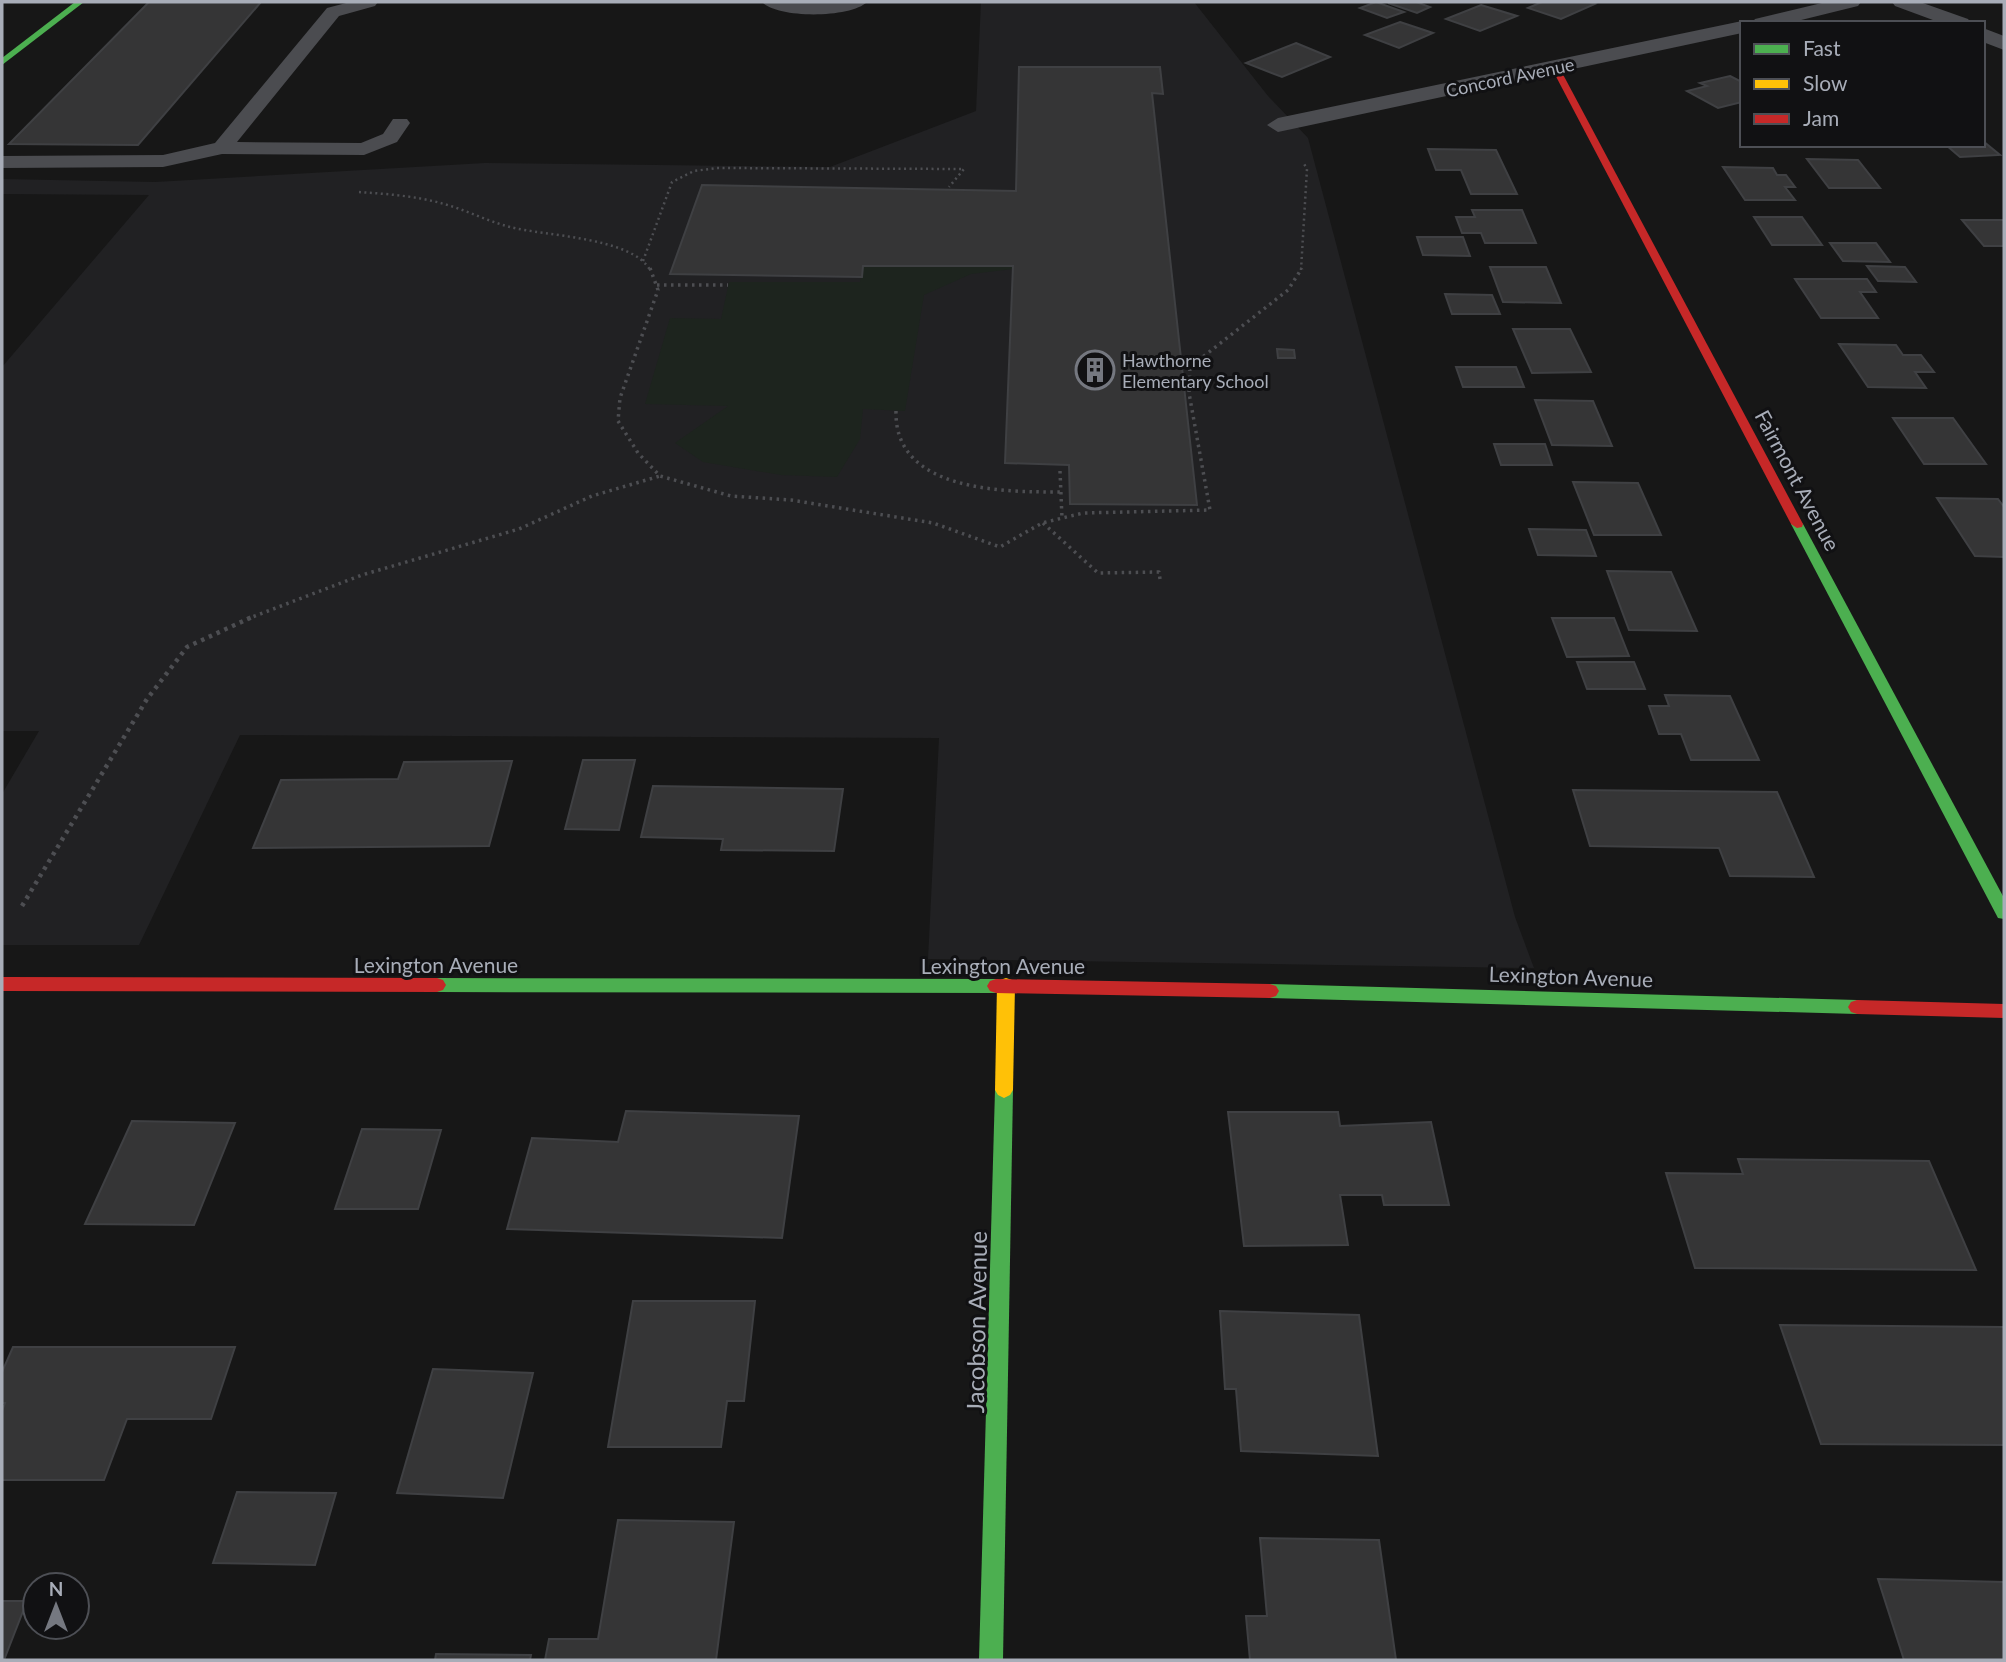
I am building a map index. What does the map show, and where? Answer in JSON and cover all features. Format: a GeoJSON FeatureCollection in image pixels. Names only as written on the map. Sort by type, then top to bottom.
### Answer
{"type":"FeatureCollection","features":[{"type":"Feature","properties":{"kind":"street"},"geometry":{"type":"LineString","coordinates":[[2,62],[80,2]]}},
{"type":"Feature","properties":{"kind":"street"},"geometry":{"type":"LineString","coordinates":[[1770,21],[1851,2]]}},
{"type":"Feature","properties":{"kind":"street"},"geometry":{"type":"LineString","coordinates":[[1902,2],[1955,21]]}},
{"type":"Feature","properties":{"kind":"street","name":"Concord Avenue"},"geometry":{"type":"LineString","coordinates":[[1278,125],[1740,27]]}},
{"type":"Feature","properties":{"kind":"street"},"geometry":{"type":"LineString","coordinates":[[1985,35],[2004,44]]}},
{"type":"Feature","properties":{"kind":"street","name":"Fairmont Avenue"},"geometry":{"type":"LineString","coordinates":[[1555,67],[2004,913]]}},
{"type":"Feature","properties":{"kind":"street","name":"Lexington Avenue"},"geometry":{"type":"LineString","coordinates":[[2,984],[1006,985],[1374,992],[2004,1011]]}},
{"type":"Feature","properties":{"kind":"street","name":"Jacobson Avenue"},"geometry":{"type":"LineString","coordinates":[[991,1660],[1006,985]]}},
{"type":"Feature","properties":{"kind":"lane"},"geometry":{"type":"LineString","coordinates":[[222,148],[333,12],[369,2]]}},
{"type":"Feature","properties":{"kind":"lane"},"geometry":{"type":"LineString","coordinates":[[771,2],[788,8],[816,10],[858,2]]}},
{"type":"Feature","properties":{"kind":"lane"},"geometry":{"type":"LineString","coordinates":[[2,162],[163,161],[222,148],[364,149],[390,138],[400,123]]}},
{"type":"Feature","properties":{"kind":"path"},"geometry":{"type":"LineString","coordinates":[[353,191],[407,196],[445,204],[480,219],[513,228],[595,240],[631,254],[649,266],[658,290],[620,398],[618,421],[638,453],[660,476],[732,496],[791,500],[933,523],[1000,547],[1042,523],[1083,513],[1210,510],[1189,393],[1190,367],[1288,290],[1300,275],[1304,261],[1307,169],[1302,160]]}},
{"type":"Feature","properties":{"kind":"path"},"geometry":{"type":"LineString","coordinates":[[643,261],[672,182],[694,171],[718,168],[964,169],[949,187]]}},
{"type":"Feature","properties":{"kind":"path"},"geometry":{"type":"LineString","coordinates":[[657,285],[728,285]]}},
{"type":"Feature","properties":{"kind":"path"},"geometry":{"type":"LineString","coordinates":[[896,411],[897,432],[905,447],[932,471],[951,481],[1012,492],[1061,492]]}},
{"type":"Feature","properties":{"kind":"path"},"geometry":{"type":"LineString","coordinates":[[1060,471],[1062,518]]}},
{"type":"Feature","properties":{"kind":"path"},"geometry":{"type":"LineString","coordinates":[[22,906],[147,699],[187,647],[219,630],[362,575],[519,529],[592,496],[660,476]]}},
{"type":"Feature","properties":{"kind":"path"},"geometry":{"type":"LineString","coordinates":[[1042,523],[1098,573],[1159,572],[1160,579]]}},
{"type":"Feature","properties":{"kind":"shaded area"},"geometry":{"type":"Polygon","coordinates":[[[981,2],[1194,2],[1268,96],[1308,138],[1515,917],[1534,968],[928,959],[939,738],[240,735],[139,945],[2,945],[2,794],[39,731],[2,731],[2,367],[149,195],[2,194],[2,179],[155,182],[485,163],[830,167],[976,111],[981,2]]]}},
{"type":"Feature","properties":{"kind":"shaded area"},"geometry":{"type":"Polygon","coordinates":[[[863,266],[1013,266],[1013,269],[971,274],[924,295],[905,411],[863,409],[860,439],[837,477],[781,475],[703,462],[675,443],[728,406],[645,404],[670,318],[721,319],[729,282],[860,282],[863,266]]]}},
{"type":"Feature","properties":{"kind":"building"},"geometry":{"type":"Polygon","coordinates":[[[149,2],[261,2],[138,145],[9,144],[149,2]]]}},
{"type":"Feature","properties":{"kind":"building"},"geometry":{"type":"Polygon","coordinates":[[[1376,2],[1404,12],[1387,18],[1360,8],[1376,2]]]}},
{"type":"Feature","properties":{"kind":"building"},"geometry":{"type":"Polygon","coordinates":[[[1416,2],[1430,7],[1417,13],[1388,3],[1416,2]]]}},
{"type":"Feature","properties":{"kind":"building"},"geometry":{"type":"Polygon","coordinates":[[[1542,2],[1595,4],[1561,19],[1528,8],[1542,2]]]}},
{"type":"Feature","properties":{"kind":"building"},"geometry":{"type":"Polygon","coordinates":[[[1481,5],[1517,16],[1480,31],[1446,19],[1481,5]]]}},
{"type":"Feature","properties":{"kind":"building"},"geometry":{"type":"Polygon","coordinates":[[[1400,22],[1433,33],[1399,48],[1365,35],[1400,22]]]}},
{"type":"Feature","properties":{"kind":"building"},"geometry":{"type":"Polygon","coordinates":[[[1296,43],[1330,57],[1282,77],[1246,63],[1296,43]]]}},
{"type":"Feature","properties":{"kind":"building","name":"Hawthorne Elementary School"},"geometry":{"type":"Polygon","coordinates":[[[1019,67],[1160,67],[1163,94],[1152,93],[1197,505],[1070,504],[1069,465],[1005,463],[1013,266],[863,266],[862,277],[670,274],[702,185],[1016,191],[1019,67]]]}},
{"type":"Feature","properties":{"kind":"building"},"geometry":{"type":"Polygon","coordinates":[[[1730,76],[1740,81],[1740,102],[1718,108],[1687,91],[1707,86],[1700,83],[1730,76]]]}},
{"type":"Feature","properties":{"kind":"building"},"geometry":{"type":"Polygon","coordinates":[[[1985,143],[2000,155],[1960,157],[1948,147],[1985,147],[1985,143]]]}},
{"type":"Feature","properties":{"kind":"building"},"geometry":{"type":"Polygon","coordinates":[[[1428,149],[1496,150],[1517,194],[1471,194],[1461,170],[1436,170],[1428,149]]]}},
{"type":"Feature","properties":{"kind":"building"},"geometry":{"type":"Polygon","coordinates":[[[1807,159],[1858,160],[1880,188],[1829,188],[1807,159]]]}},
{"type":"Feature","properties":{"kind":"building"},"geometry":{"type":"Polygon","coordinates":[[[1723,167],[1773,168],[1777,175],[1786,175],[1795,187],[1785,187],[1795,200],[1745,200],[1723,167]]]}},
{"type":"Feature","properties":{"kind":"building"},"geometry":{"type":"Polygon","coordinates":[[[1472,210],[1522,210],[1536,243],[1485,243],[1481,233],[1462,233],[1456,217],[1475,217],[1472,210]]]}},
{"type":"Feature","properties":{"kind":"building"},"geometry":{"type":"Polygon","coordinates":[[[1754,217],[1802,217],[1822,245],[1772,245],[1754,217]]]}},
{"type":"Feature","properties":{"kind":"building"},"geometry":{"type":"Polygon","coordinates":[[[1962,220],[2004,220],[2004,246],[1984,246],[1962,220]]]}},
{"type":"Feature","properties":{"kind":"building"},"geometry":{"type":"Polygon","coordinates":[[[1417,237],[1463,237],[1470,256],[1423,255],[1417,237]]]}},
{"type":"Feature","properties":{"kind":"building"},"geometry":{"type":"Polygon","coordinates":[[[1830,243],[1876,243],[1890,262],[1843,261],[1830,243]]]}},
{"type":"Feature","properties":{"kind":"building"},"geometry":{"type":"Polygon","coordinates":[[[1867,266],[1905,267],[1916,282],[1878,281],[1867,266]]]}},
{"type":"Feature","properties":{"kind":"building"},"geometry":{"type":"Polygon","coordinates":[[[1490,267],[1546,267],[1561,303],[1503,302],[1490,267]]]}},
{"type":"Feature","properties":{"kind":"building"},"geometry":{"type":"Polygon","coordinates":[[[1795,279],[1867,279],[1876,292],[1860,292],[1878,318],[1821,318],[1795,279]]]}},
{"type":"Feature","properties":{"kind":"building"},"geometry":{"type":"Polygon","coordinates":[[[1445,294],[1492,295],[1500,314],[1452,314],[1445,294]]]}},
{"type":"Feature","properties":{"kind":"building"},"geometry":{"type":"Polygon","coordinates":[[[1513,329],[1570,329],[1591,372],[1532,373],[1513,329]]]}},
{"type":"Feature","properties":{"kind":"building"},"geometry":{"type":"Polygon","coordinates":[[[1839,344],[1896,345],[1903,355],[1921,355],[1934,372],[1915,372],[1926,388],[1868,387],[1839,344]]]}},
{"type":"Feature","properties":{"kind":"building"},"geometry":{"type":"Polygon","coordinates":[[[1277,349],[1294,350],[1295,358],[1278,358],[1277,349]]]}},
{"type":"Feature","properties":{"kind":"building"},"geometry":{"type":"Polygon","coordinates":[[[1456,367],[1516,367],[1524,387],[1463,387],[1456,367]]]}},
{"type":"Feature","properties":{"kind":"building"},"geometry":{"type":"Polygon","coordinates":[[[1535,400],[1593,401],[1612,446],[1552,445],[1535,400]]]}},
{"type":"Feature","properties":{"kind":"building"},"geometry":{"type":"Polygon","coordinates":[[[1893,418],[1953,418],[1986,464],[1924,464],[1893,418]]]}},
{"type":"Feature","properties":{"kind":"building"},"geometry":{"type":"Polygon","coordinates":[[[1494,444],[1545,444],[1552,465],[1501,465],[1494,444]]]}},
{"type":"Feature","properties":{"kind":"building"},"geometry":{"type":"Polygon","coordinates":[[[1573,482],[1638,483],[1661,535],[1594,535],[1573,482]]]}},
{"type":"Feature","properties":{"kind":"building"},"geometry":{"type":"Polygon","coordinates":[[[1937,498],[1998,499],[2004,507],[2004,557],[1975,556],[1937,498]]]}},
{"type":"Feature","properties":{"kind":"building"},"geometry":{"type":"Polygon","coordinates":[[[1529,529],[1586,530],[1596,556],[1538,555],[1529,529]]]}},
{"type":"Feature","properties":{"kind":"building"},"geometry":{"type":"Polygon","coordinates":[[[1607,571],[1671,572],[1697,631],[1629,630],[1607,571]]]}},
{"type":"Feature","properties":{"kind":"building"},"geometry":{"type":"Polygon","coordinates":[[[1552,618],[1614,618],[1629,656],[1567,657],[1552,618]]]}},
{"type":"Feature","properties":{"kind":"building"},"geometry":{"type":"Polygon","coordinates":[[[1577,662],[1634,662],[1645,689],[1587,689],[1577,662]]]}},
{"type":"Feature","properties":{"kind":"building"},"geometry":{"type":"Polygon","coordinates":[[[1665,695],[1730,696],[1759,760],[1691,760],[1681,734],[1659,734],[1649,706],[1669,706],[1665,695]]]}},
{"type":"Feature","properties":{"kind":"building"},"geometry":{"type":"Polygon","coordinates":[[[583,760],[635,760],[619,830],[565,829],[583,760]]]}},
{"type":"Feature","properties":{"kind":"building"},"geometry":{"type":"Polygon","coordinates":[[[512,761],[489,846],[253,848],[281,780],[398,779],[404,762],[512,761]]]}},
{"type":"Feature","properties":{"kind":"building"},"geometry":{"type":"Polygon","coordinates":[[[653,786],[843,789],[834,851],[721,850],[723,839],[641,837],[653,786]]]}},
{"type":"Feature","properties":{"kind":"building"},"geometry":{"type":"Polygon","coordinates":[[[1573,790],[1777,792],[1814,877],[1730,876],[1719,848],[1590,846],[1573,790]]]}},
{"type":"Feature","properties":{"kind":"building"},"geometry":{"type":"Polygon","coordinates":[[[626,1111],[799,1116],[782,1238],[507,1229],[532,1138],[618,1142],[626,1111]]]}},
{"type":"Feature","properties":{"kind":"building"},"geometry":{"type":"Polygon","coordinates":[[[1228,1112],[1338,1112],[1340,1126],[1431,1122],[1449,1205],[1384,1205],[1382,1195],[1340,1195],[1348,1245],[1244,1246],[1228,1112]]]}},
{"type":"Feature","properties":{"kind":"building"},"geometry":{"type":"Polygon","coordinates":[[[132,1121],[235,1123],[194,1225],[85,1224],[132,1121]]]}},
{"type":"Feature","properties":{"kind":"building"},"geometry":{"type":"Polygon","coordinates":[[[362,1129],[441,1130],[418,1209],[335,1209],[362,1129]]]}},
{"type":"Feature","properties":{"kind":"building"},"geometry":{"type":"Polygon","coordinates":[[[1738,1159],[1929,1161],[1976,1270],[1695,1268],[1666,1173],[1743,1174],[1738,1159]]]}},
{"type":"Feature","properties":{"kind":"building"},"geometry":{"type":"Polygon","coordinates":[[[633,1301],[755,1301],[744,1401],[727,1401],[721,1447],[608,1447],[633,1301]]]}},
{"type":"Feature","properties":{"kind":"building"},"geometry":{"type":"Polygon","coordinates":[[[1220,1311],[1359,1315],[1378,1456],[1241,1451],[1236,1389],[1225,1389],[1220,1311]]]}},
{"type":"Feature","properties":{"kind":"building"},"geometry":{"type":"Polygon","coordinates":[[[1780,1325],[2004,1327],[2004,1445],[1821,1444],[1780,1325]]]}},
{"type":"Feature","properties":{"kind":"building"},"geometry":{"type":"Polygon","coordinates":[[[13,1347],[235,1347],[211,1419],[127,1419],[104,1480],[2,1480],[2,1411],[5,1403],[2,1403],[2,1372],[13,1347]]]}},
{"type":"Feature","properties":{"kind":"building"},"geometry":{"type":"Polygon","coordinates":[[[433,1369],[533,1373],[503,1498],[397,1493],[433,1369]]]}},
{"type":"Feature","properties":{"kind":"building"},"geometry":{"type":"Polygon","coordinates":[[[237,1492],[336,1493],[315,1565],[213,1563],[237,1492]]]}},
{"type":"Feature","properties":{"kind":"building"},"geometry":{"type":"Polygon","coordinates":[[[618,1520],[734,1522],[716,1660],[545,1660],[549,1639],[598,1639],[618,1520]]]}},
{"type":"Feature","properties":{"kind":"building"},"geometry":{"type":"Polygon","coordinates":[[[1260,1538],[1379,1540],[1396,1660],[1250,1660],[1246,1616],[1267,1616],[1260,1538]]]}},
{"type":"Feature","properties":{"kind":"building"},"geometry":{"type":"Polygon","coordinates":[[[1878,1579],[2004,1582],[2004,1660],[1904,1660],[1878,1579]]]}},
{"type":"Feature","properties":{"kind":"building"},"geometry":{"type":"Polygon","coordinates":[[[2,1601],[21,1601],[21,1616],[2,1660],[2,1601]]]}},
{"type":"Feature","properties":{"kind":"building"},"geometry":{"type":"Polygon","coordinates":[[[436,1654],[531,1655],[530,1660],[435,1660],[436,1654]]]}},
{"type":"Feature","properties":{"kind":"traffic: fast"},"geometry":{"type":"LineString","coordinates":[[2,62],[80,2]]}},
{"type":"Feature","properties":{"kind":"traffic: fast"},"geometry":{"type":"LineString","coordinates":[[1797,524],[2004,913]]}},
{"type":"Feature","properties":{"kind":"traffic: fast"},"geometry":{"type":"LineString","coordinates":[[437,985],[996,986]]}},
{"type":"Feature","properties":{"kind":"traffic: fast"},"geometry":{"type":"LineString","coordinates":[[1270,991],[1857,1007]]}},
{"type":"Feature","properties":{"kind":"traffic: fast"},"geometry":{"type":"LineString","coordinates":[[991,1660],[1004,1090]]}},
{"type":"Feature","properties":{"kind":"traffic: slow"},"geometry":{"type":"LineString","coordinates":[[1004,1090],[1006,985]]}},
{"type":"Feature","properties":{"kind":"traffic: jam"},"geometry":{"type":"LineString","coordinates":[[1555,67],[1797,524]]}},
{"type":"Feature","properties":{"kind":"traffic: jam"},"geometry":{"type":"LineString","coordinates":[[2,984],[437,985]]}},
{"type":"Feature","properties":{"kind":"traffic: jam"},"geometry":{"type":"LineString","coordinates":[[996,986],[1270,991]]}},
{"type":"Feature","properties":{"kind":"traffic: jam"},"geometry":{"type":"LineString","coordinates":[[1857,1007],[2004,1011]]}},
{"type":"Feature","properties":{"kind":"place","name":"Hawthorne Elementary School"},"geometry":{"type":"Point","coordinates":[1095,370]}}]}
